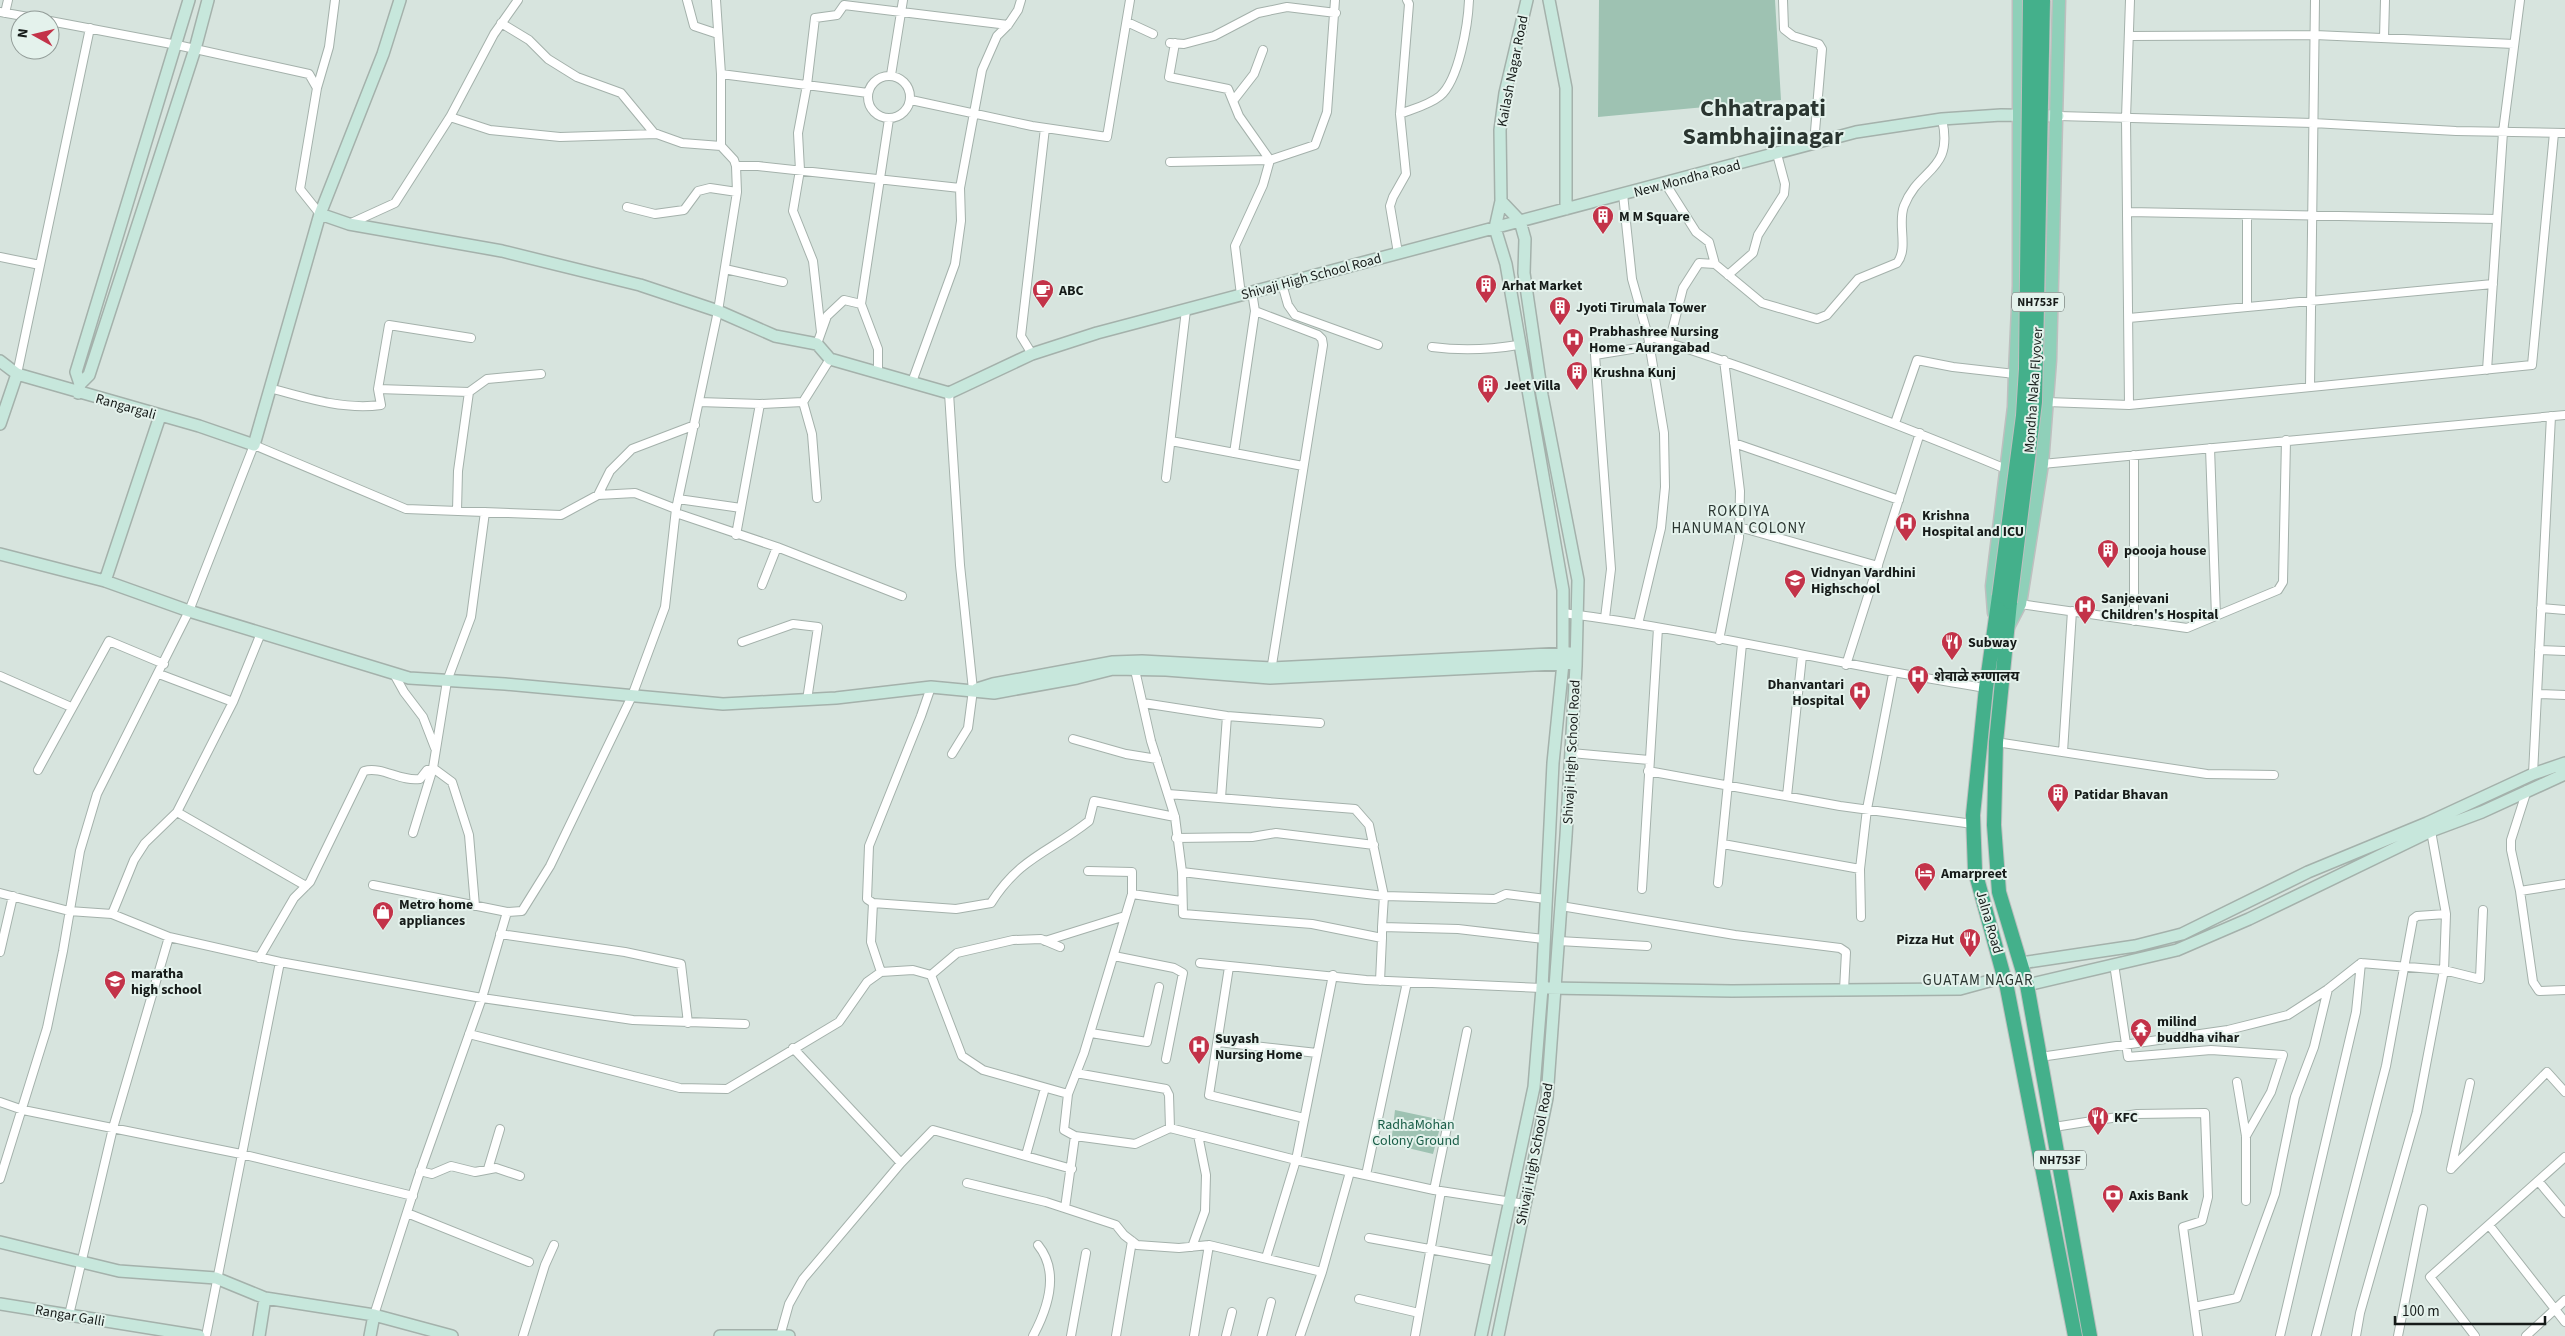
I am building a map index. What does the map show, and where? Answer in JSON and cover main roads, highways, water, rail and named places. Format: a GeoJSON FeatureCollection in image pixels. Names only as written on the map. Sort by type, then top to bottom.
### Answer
{"type":"FeatureCollection","features":[{"type":"Feature","properties":{"kind":"highway","name":"Mondha Naka Flyover"},"geometry":{"type":"LineString","coordinates":[[2010,601],[2026,369],[2030,0]]}},
{"type":"Feature","properties":{"kind":"highway","name":"Mondha Naka Flyover"},"geometry":{"type":"LineString","coordinates":[[2001,626],[2010,601],[2035,402],[2042,0]]}},
{"type":"Feature","properties":{"kind":"highway","name":"Jalna Road"},"geometry":{"type":"LineString","coordinates":[[2001,626],[1986,688],[1973,824],[1976,872],[2004,977],[2075,1336]]}},
{"type":"Feature","properties":{"kind":"highway","name":"Jalna Road"},"geometry":{"type":"LineString","coordinates":[[2001,626],[1994,825],[1999,892],[2028,985],[2090,1336]]}},
{"type":"Feature","properties":{"kind":"main road"},"geometry":{"type":"LineString","coordinates":[[2001,626],[1992,586],[2015,374],[2019,286],[2018,115],[2020,0]]}},
{"type":"Feature","properties":{"kind":"main road"},"geometry":{"type":"LineString","coordinates":[[2001,626],[2010,601],[2042,464],[2047,402],[2058,116],[2059,0]]}},
{"type":"Feature","properties":{"kind":"place","name":"M M Square"},"geometry":{"type":"Point","coordinates":[1603,235]}},
{"type":"Feature","properties":{"kind":"place","name":"Arhat Market"},"geometry":{"type":"Point","coordinates":[1486,304]}},
{"type":"Feature","properties":{"kind":"place","name":"ABC"},"geometry":{"type":"Point","coordinates":[1043,309]}},
{"type":"Feature","properties":{"kind":"place","name":"Jyoti Tirumala Tower"},"geometry":{"type":"Point","coordinates":[1560,326]}},
{"type":"Feature","properties":{"kind":"place","name":"Prabhashree Nursing Home - Aurangabad"},"geometry":{"type":"Point","coordinates":[1573,358]}},
{"type":"Feature","properties":{"kind":"place","name":"Krushna Kunj"},"geometry":{"type":"Point","coordinates":[1577,391]}},
{"type":"Feature","properties":{"kind":"place","name":"Jeet Villa"},"geometry":{"type":"Point","coordinates":[1488,404]}},
{"type":"Feature","properties":{"kind":"place","name":"Krishna Hospital and ICU"},"geometry":{"type":"Point","coordinates":[1906,542]}},
{"type":"Feature","properties":{"kind":"place","name":"poooja house"},"geometry":{"type":"Point","coordinates":[2108,569]}},
{"type":"Feature","properties":{"kind":"place","name":"Vidnyan Vardhini Highschool"},"geometry":{"type":"Point","coordinates":[1795,599]}},
{"type":"Feature","properties":{"kind":"place","name":"Sanjeevani Children's Hospital"},"geometry":{"type":"Point","coordinates":[2085,625]}},
{"type":"Feature","properties":{"kind":"place","name":"Subway"},"geometry":{"type":"Point","coordinates":[1952,661]}},
{"type":"Feature","properties":{"kind":"place","name":"शेवाळे रुग्णालय"},"geometry":{"type":"Point","coordinates":[1918,695]}},
{"type":"Feature","properties":{"kind":"place","name":"Dhanvantari Hospital"},"geometry":{"type":"Point","coordinates":[1860,711]}},
{"type":"Feature","properties":{"kind":"place","name":"Patidar Bhavan"},"geometry":{"type":"Point","coordinates":[2058,813]}},
{"type":"Feature","properties":{"kind":"place","name":"Amarpreet"},"geometry":{"type":"Point","coordinates":[1925,892]}},
{"type":"Feature","properties":{"kind":"place","name":"Metro home appliances"},"geometry":{"type":"Point","coordinates":[383,931]}},
{"type":"Feature","properties":{"kind":"place","name":"Pizza Hut"},"geometry":{"type":"Point","coordinates":[1970,958]}},
{"type":"Feature","properties":{"kind":"place","name":"maratha high school"},"geometry":{"type":"Point","coordinates":[115,1000]}},
{"type":"Feature","properties":{"kind":"place","name":"milind buddha vihar"},"geometry":{"type":"Point","coordinates":[2141,1048]}},
{"type":"Feature","properties":{"kind":"place","name":"Suyash Nursing Home"},"geometry":{"type":"Point","coordinates":[1199,1065]}},
{"type":"Feature","properties":{"kind":"place","name":"KFC"},"geometry":{"type":"Point","coordinates":[2098,1136]}},
{"type":"Feature","properties":{"kind":"place","name":"Axis Bank"},"geometry":{"type":"Point","coordinates":[2113,1214]}},
{"type":"Feature","properties":{"kind":"district","name":"Chhatrapati Sambhajinagar"},"geometry":{"type":"Point","coordinates":[1763,122]}},
{"type":"Feature","properties":{"kind":"district","name":"ROKDIYA HANUMAN COLONY"},"geometry":{"type":"Point","coordinates":[1739,520]}},
{"type":"Feature","properties":{"kind":"district","name":"GUATAM NAGAR"},"geometry":{"type":"Point","coordinates":[1978,980]}},
{"type":"Feature","properties":{"kind":"park label","name":"RadhaMohan Colony Ground"},"geometry":{"type":"Point","coordinates":[1416,1132]}}]}
